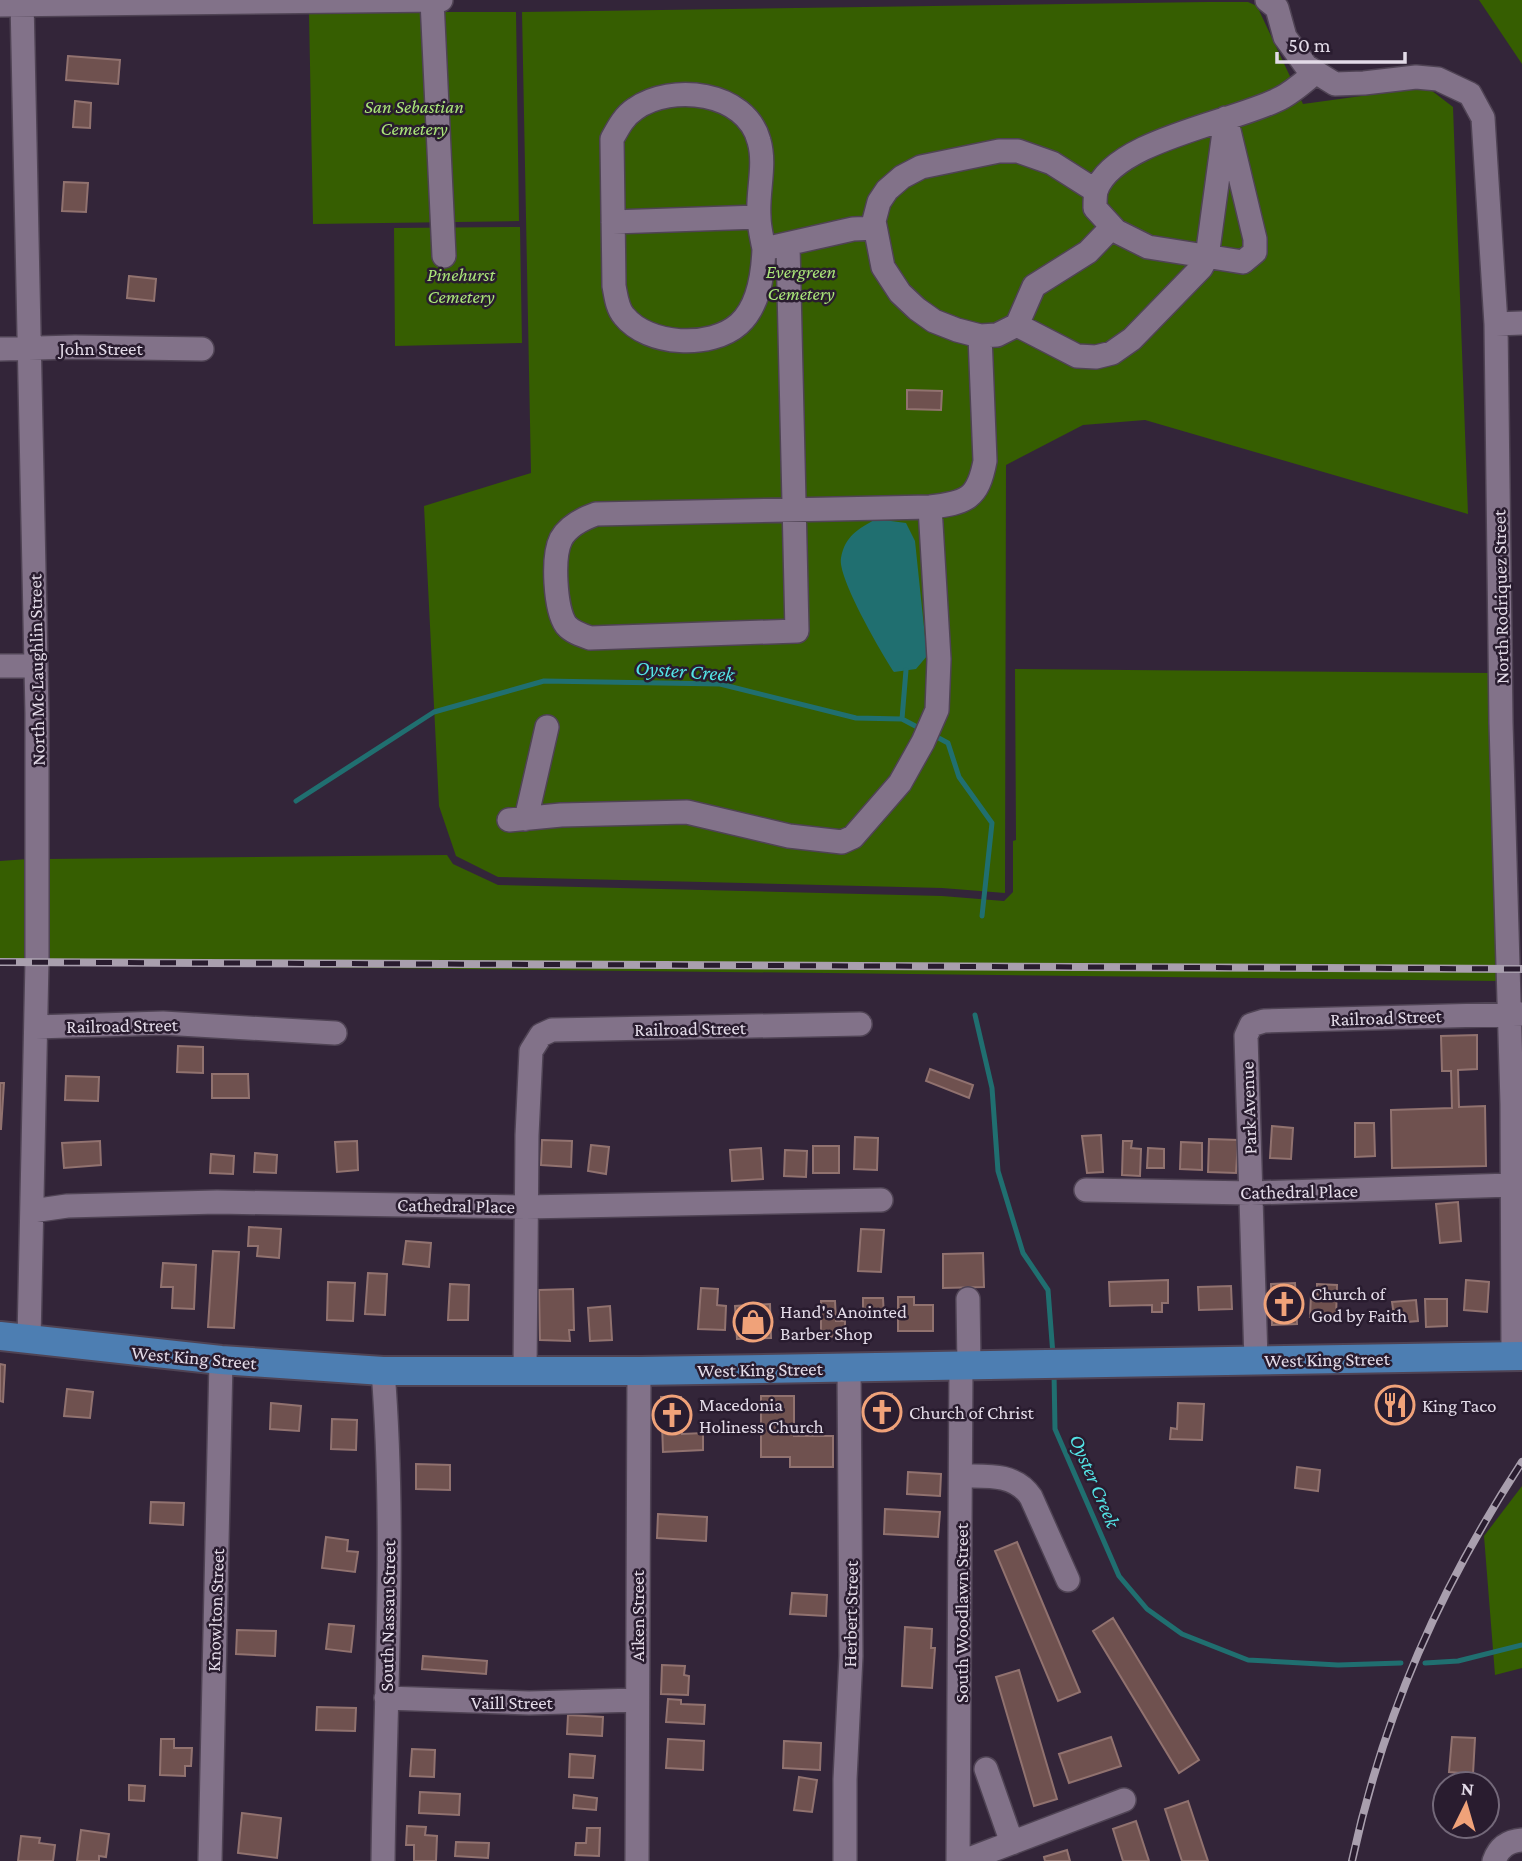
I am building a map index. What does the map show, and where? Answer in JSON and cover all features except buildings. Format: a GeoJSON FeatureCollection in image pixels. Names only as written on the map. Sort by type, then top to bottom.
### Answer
{"type":"FeatureCollection","features":[{"type":"Feature","properties":{"kind":"main road","name":"West King Street"},"geometry":{"type":"LineString","coordinates":[[0,1336],[221,1360],[383,1371],[639,1371],[1517,1356]]}},
{"type":"Feature","properties":{"kind":"street"},"geometry":{"type":"LineString","coordinates":[[432,0],[444,256]]}},
{"type":"Feature","properties":{"kind":"street"},"geometry":{"type":"LineString","coordinates":[[15,3],[440,0]]}},
{"type":"Feature","properties":{"kind":"street","name":"North Rodriquez Street"},"geometry":{"type":"LineString","coordinates":[[1267,0],[1277,8],[1285,37],[1306,66],[1335,84],[1416,77],[1438,79],[1470,94],[1483,118],[1496,324],[1513,816],[1516,1014],[1512,1185],[1517,1356]]}},
{"type":"Feature","properties":{"kind":"street","name":"North Mc Laughlin Street"},"geometry":{"type":"LineString","coordinates":[[15,3],[33,455],[36,666],[36,1027],[29,1340]]}},
{"type":"Feature","properties":{"kind":"street"},"geometry":{"type":"LineString","coordinates":[[1226,118],[1255,239],[1255,253],[1242,262],[1148,247],[1116,231],[1095,208],[1096,191],[1108,173],[1124,158],[1147,147],[1226,118],[1281,98],[1316,72]]}},
{"type":"Feature","properties":{"kind":"street"},"geometry":{"type":"LineString","coordinates":[[695,94],[717,99],[738,111],[750,123],[759,139],[762,158],[758,217],[764,249],[763,272],[754,303],[741,323],[710,338],[674,340],[648,334],[623,316],[614,286],[613,222],[612,139],[621,123],[634,109],[656,98],[695,94]]}},
{"type":"Feature","properties":{"kind":"street"},"geometry":{"type":"LineString","coordinates":[[1017,325],[1077,356],[1096,357],[1112,353],[1132,339],[1201,268],[1207,257],[1226,118]]}},
{"type":"Feature","properties":{"kind":"street"},"geometry":{"type":"LineString","coordinates":[[1096,191],[1052,163],[1018,151],[999,151],[921,167],[902,177],[887,190],[879,202],[874,222],[883,267],[900,293],[934,321],[980,336],[997,335],[1017,325],[1034,286],[1088,252],[1112,227]]}},
{"type":"Feature","properties":{"kind":"street"},"geometry":{"type":"LineString","coordinates":[[613,222],[758,217]]}},
{"type":"Feature","properties":{"kind":"street"},"geometry":{"type":"LineString","coordinates":[[764,249],[853,229],[875,228]]}},
{"type":"Feature","properties":{"kind":"street"},"geometry":{"type":"LineString","coordinates":[[788,245],[794,511],[797,631],[590,638],[568,627],[562,616],[556,564],[560,540],[570,528],[596,514],[794,511],[930,507],[965,500],[976,491],[985,461],[980,336]]}},
{"type":"Feature","properties":{"kind":"street"},"geometry":{"type":"LineString","coordinates":[[1496,324],[1522,323]]}},
{"type":"Feature","properties":{"kind":"street","name":"John Street"},"geometry":{"type":"LineString","coordinates":[[0,349],[202,349]]}},
{"type":"Feature","properties":{"kind":"street"},"geometry":{"type":"LineString","coordinates":[[547,727],[518,820],[561,815],[687,812],[789,836],[842,842],[853,837],[900,783],[927,734],[936,710],[939,659],[930,507]]}},
{"type":"Feature","properties":{"kind":"street"},"geometry":{"type":"LineString","coordinates":[[0,666],[36,666]]}},
{"type":"Feature","properties":{"kind":"street","name":"Railroad Street"},"geometry":{"type":"LineString","coordinates":[[1251,1026],[1264,1021],[1516,1014]]}},
{"type":"Feature","properties":{"kind":"street","name":"Railroad Street"},"geometry":{"type":"LineString","coordinates":[[36,1027],[163,1023],[335,1033]]}},
{"type":"Feature","properties":{"kind":"street","name":"Railroad Street"},"geometry":{"type":"LineString","coordinates":[[526,1207],[531,1051],[541,1035],[552,1030],[860,1024]]}},
{"type":"Feature","properties":{"kind":"street","name":"Park Avenue"},"geometry":{"type":"LineString","coordinates":[[1251,1026],[1246,1037],[1256,1360]]}},
{"type":"Feature","properties":{"kind":"street","name":"Cathedral Place"},"geometry":{"type":"LineString","coordinates":[[1086,1190],[1251,1193],[1512,1185]]}},
{"type":"Feature","properties":{"kind":"street","name":"Cathedral Place"},"geometry":{"type":"LineString","coordinates":[[32,1210],[66,1206],[217,1202],[526,1207],[881,1200]]}},
{"type":"Feature","properties":{"kind":"street"},"geometry":{"type":"LineString","coordinates":[[525,1372],[526,1207]]}},
{"type":"Feature","properties":{"kind":"street","name":"South Woodlawn Street"},"geometry":{"type":"LineString","coordinates":[[958,1861],[961,1476],[968,1299]]}},
{"type":"Feature","properties":{"kind":"street","name":"Knowlton Street"},"geometry":{"type":"LineString","coordinates":[[210,1861],[221,1360]]}},
{"type":"Feature","properties":{"kind":"street","name":"Herbert Street"},"geometry":{"type":"LineString","coordinates":[[845,1861],[850,1656],[849,1368]]}},
{"type":"Feature","properties":{"kind":"street","name":"South Nassau Street"},"geometry":{"type":"LineString","coordinates":[[383,1371],[388,1449],[383,1861]]}},
{"type":"Feature","properties":{"kind":"street","name":"Aiken Street"},"geometry":{"type":"LineString","coordinates":[[637,1861],[639,1371]]}},
{"type":"Feature","properties":{"kind":"street"},"geometry":{"type":"LineString","coordinates":[[961,1476],[996,1477],[1024,1487],[1068,1580]]}},
{"type":"Feature","properties":{"kind":"street","name":"Vaill Street"},"geometry":{"type":"LineString","coordinates":[[386,1698],[529,1703],[637,1700]]}},
{"type":"Feature","properties":{"kind":"street"},"geometry":{"type":"LineString","coordinates":[[986,1769],[1012,1843]]}},
{"type":"Feature","properties":{"kind":"street"},"geometry":{"type":"LineString","coordinates":[[964,1861],[1124,1800]]}},
{"type":"Feature","properties":{"kind":"green space"},"geometry":{"type":"Polygon","coordinates":[[[1479,0],[1522,0],[1522,64],[1479,0]]]}},
{"type":"Feature","properties":{"kind":"green space","name":"Evergreen Cemetery"},"geometry":{"type":"Polygon","coordinates":[[[1248,2],[1257,6],[1303,104],[1427,87],[1453,107],[1468,514],[1145,420],[1083,425],[1006,465],[1005,893],[942,888],[498,877],[456,856],[439,806],[424,506],[531,473],[522,12],[1248,2]]]}},
{"type":"Feature","properties":{"kind":"green space","name":"San Sebastian Cemetery"},"geometry":{"type":"Polygon","coordinates":[[[309,12],[516,12],[519,221],[313,224],[309,12]]]}},
{"type":"Feature","properties":{"kind":"green space","name":"Pinehurst Cemetery"},"geometry":{"type":"Polygon","coordinates":[[[520,227],[522,343],[395,346],[394,228],[520,227]]]}},
{"type":"Feature","properties":{"kind":"green space"},"geometry":{"type":"Polygon","coordinates":[[[1015,669],[1492,673],[1500,981],[46,964],[46,859],[447,855],[453,864],[498,885],[942,896],[1004,901],[1013,892],[1013,841],[1016,840],[1015,669]]]}},
{"type":"Feature","properties":{"kind":"green space"},"geometry":{"type":"Polygon","coordinates":[[[28,859],[28,964],[0,964],[0,861],[28,859]]]}},
{"type":"Feature","properties":{"kind":"green space"},"geometry":{"type":"Polygon","coordinates":[[[1522,1486],[1522,1668],[1495,1675],[1484,1536],[1522,1486]]]}},
{"type":"Feature","properties":{"kind":"shaded area"},"geometry":{"type":"Polygon","coordinates":[[[876,519],[906,523],[915,541],[927,656],[916,669],[894,672],[862,615],[842,568],[841,558],[849,539],[876,519]]]}},
{"type":"Feature","properties":{"kind":"waterway"},"geometry":{"type":"LineString","coordinates":[[902,719],[906,670]]}},
{"type":"Feature","properties":{"kind":"waterway","name":"Oyster Creek"},"geometry":{"type":"LineString","coordinates":[[296,801],[434,712],[544,681],[720,684],[856,718],[902,719],[921,729]]}},
{"type":"Feature","properties":{"kind":"waterway","name":"Oyster Creek"},"geometry":{"type":"LineString","coordinates":[[933,735],[948,743],[959,777],[992,823],[982,916]]}},
{"type":"Feature","properties":{"kind":"waterway","name":"Oyster Creek"},"geometry":{"type":"LineString","coordinates":[[975,1015],[992,1088],[998,1171],[1023,1253],[1048,1290],[1053,1355]]}},
{"type":"Feature","properties":{"kind":"waterway","name":"Oyster Creek"},"geometry":{"type":"LineString","coordinates":[[1054,1372],[1055,1429],[1119,1576],[1147,1609],[1182,1634],[1248,1660],[1338,1665],[1401,1663]]}},
{"type":"Feature","properties":{"kind":"waterway","name":"Oyster Creek"},"geometry":{"type":"LineString","coordinates":[[1425,1663],[1458,1661],[1522,1645]]}},
{"type":"Feature","properties":{"kind":"railway"},"geometry":{"type":"LineString","coordinates":[[0,962],[1522,969]]}},
{"type":"Feature","properties":{"kind":"railway"},"geometry":{"type":"LineString","coordinates":[[1352,1861],[1381,1754],[1418,1653],[1465,1557],[1522,1462]]}},
{"type":"Feature","properties":{"kind":"place","name":"Church of God by Faith"},"geometry":{"type":"Point","coordinates":[1284,1304]}},
{"type":"Feature","properties":{"kind":"place","name":"Hand's Anointed Barber Shop"},"geometry":{"type":"Point","coordinates":[753,1322]}},
{"type":"Feature","properties":{"kind":"place","name":"King Taco"},"geometry":{"type":"Point","coordinates":[1395,1405]}},
{"type":"Feature","properties":{"kind":"place","name":"Church of Christ"},"geometry":{"type":"Point","coordinates":[882,1412]}},
{"type":"Feature","properties":{"kind":"place","name":"Macedonia Holiness Church"},"geometry":{"type":"Point","coordinates":[672,1415]}}]}
